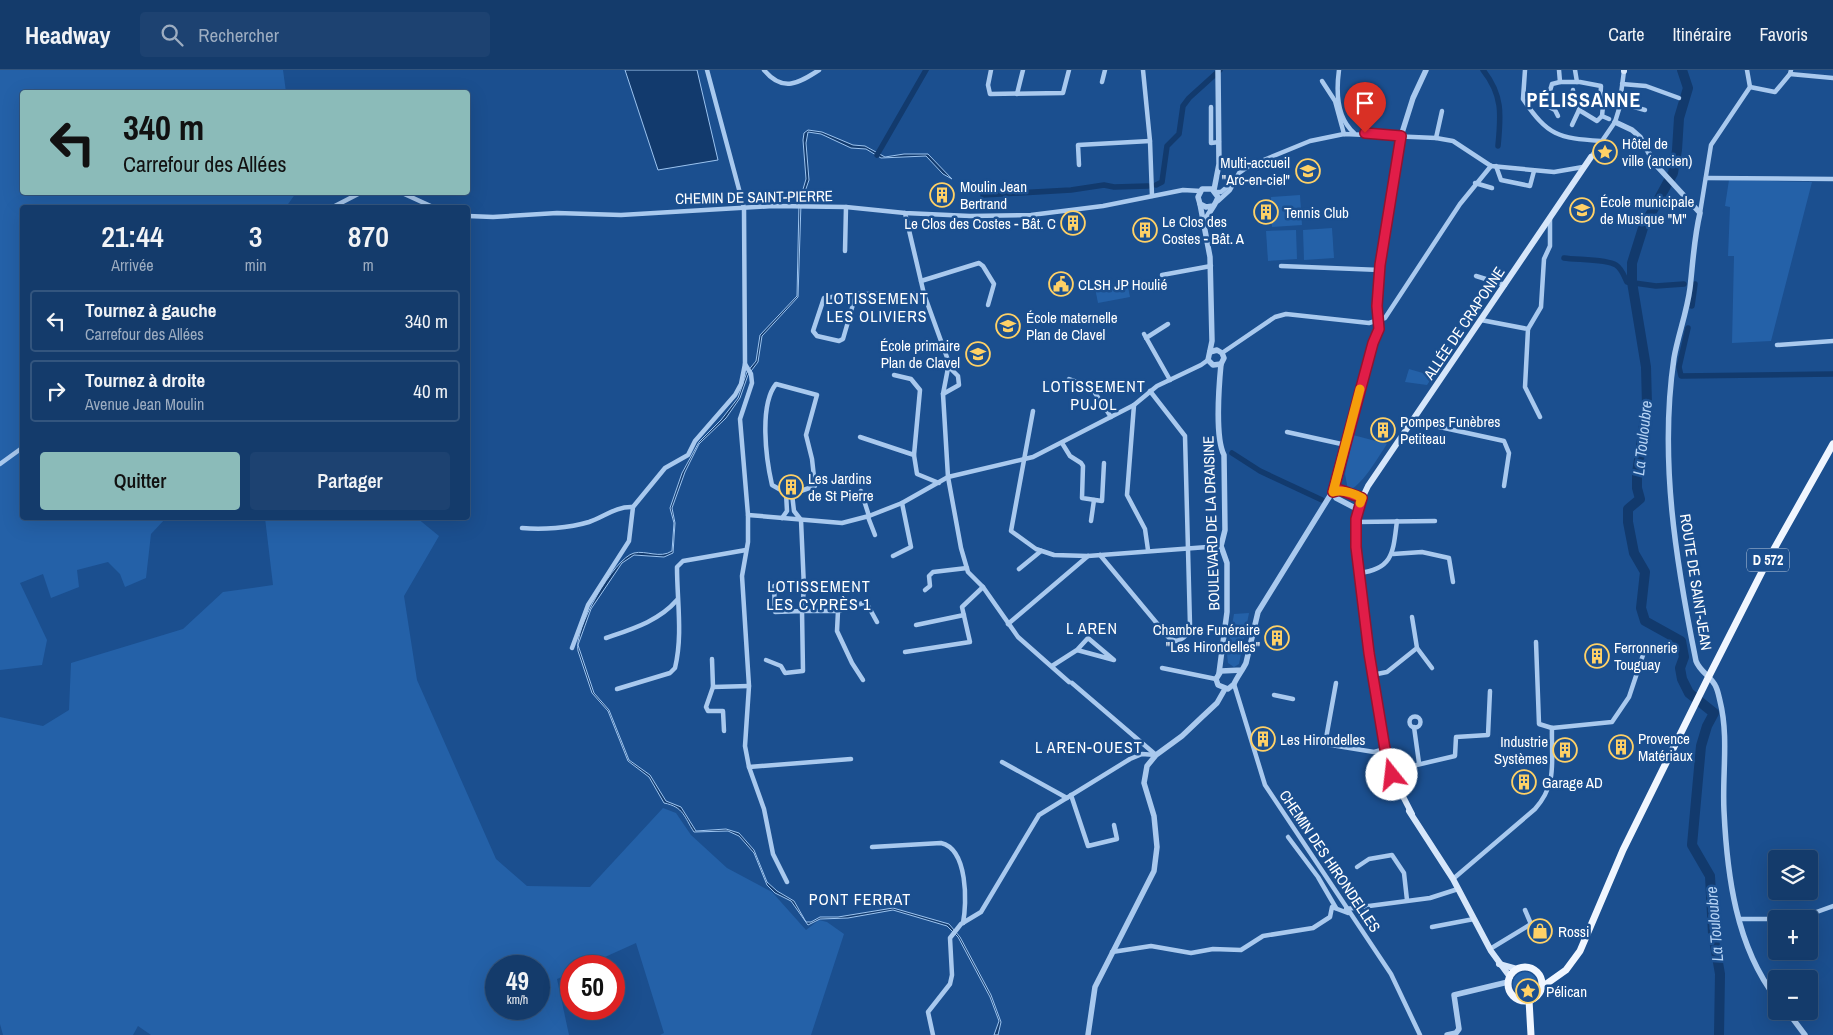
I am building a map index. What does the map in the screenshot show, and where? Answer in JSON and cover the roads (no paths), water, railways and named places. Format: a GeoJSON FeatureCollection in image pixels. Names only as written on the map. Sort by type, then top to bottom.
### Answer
{"type":"FeatureCollection","features":[{"type":"Feature","properties":{"kind":"main road","name":"ALLÉE DE CRAPONNE"},"geometry":{"type":"LineString","coordinates":[[1383,750],[1359,573],[1356,522],[1358,509],[1362,498],[1412,421],[1591,157]]}},
{"type":"Feature","properties":{"kind":"main road","name":"D 572"},"geometry":{"type":"LineString","coordinates":[[1542,987],[1556,978],[1574,961],[1586,940],[1623,850],[1692,709],[1778,540],[1833,444]]}},
{"type":"Feature","properties":{"kind":"main road"},"geometry":{"type":"LineString","coordinates":[[1383,750],[1390,770],[1412,814]]}},
{"type":"Feature","properties":{"kind":"main road"},"geometry":{"type":"LineString","coordinates":[[1383,750],[1394,788],[1453,879],[1490,949],[1509,980],[1511,993],[1520,1000],[1529,1019]]}},
{"type":"Feature","properties":{"kind":"main road"},"geometry":{"type":"LineString","coordinates":[[1499,964],[1517,969],[1522,967],[1533,969],[1540,977],[1542,987],[1537,995],[1529,1000],[1520,1000]]}},
{"type":"Feature","properties":{"kind":"main road"},"geometry":{"type":"LineString","coordinates":[[1509,980],[1517,969]]}},
{"type":"Feature","properties":{"kind":"main road"},"geometry":{"type":"LineString","coordinates":[[1540,977],[1556,978]]}},
{"type":"Feature","properties":{"kind":"main road"},"geometry":{"type":"LineString","coordinates":[[1529,1000],[1531,1035]]}},
{"type":"Feature","properties":{"kind":"street"},"geometry":{"type":"LineString","coordinates":[[572,648],[588,605],[630,541],[633,507],[664,468],[688,454],[695,442],[735,395],[741,384],[746,365],[744,208],[707,70]]}},
{"type":"Feature","properties":{"kind":"street"},"geometry":{"type":"LineString","coordinates":[[764,70],[770,77],[785,84],[797,84],[819,70]]}},
{"type":"Feature","properties":{"kind":"street"},"geometry":{"type":"LineString","coordinates":[[990,70],[988,85],[990,94],[1063,93],[1069,70]]}},
{"type":"Feature","properties":{"kind":"street"},"geometry":{"type":"LineString","coordinates":[[1017,94],[1023,70]]}},
{"type":"Feature","properties":{"kind":"street"},"geometry":{"type":"LineString","coordinates":[[1102,82],[1105,70]]}},
{"type":"Feature","properties":{"kind":"street"},"geometry":{"type":"LineString","coordinates":[[1143,70],[1150,141],[1152,196]]}},
{"type":"Feature","properties":{"kind":"street"},"geometry":{"type":"LineString","coordinates":[[1339,70],[1337,89],[1342,116],[1346,126],[1354,133]]}},
{"type":"Feature","properties":{"kind":"street"},"geometry":{"type":"LineString","coordinates":[[1088,1035],[1095,987],[1154,871],[1157,847],[1154,816],[1144,775],[1147,766],[1156,755],[1187,732],[1219,699],[1224,688],[1235,682],[1242,670],[1258,612],[1333,492],[1379,322],[1377,306],[1380,270],[1401,136],[1413,98],[1426,70]]}},
{"type":"Feature","properties":{"kind":"street"},"geometry":{"type":"LineString","coordinates":[[1525,70],[1523,99],[1549,130],[1565,138],[1601,141]]}},
{"type":"Feature","properties":{"kind":"street"},"geometry":{"type":"LineString","coordinates":[[1559,70],[1560,82]]}},
{"type":"Feature","properties":{"kind":"street"},"geometry":{"type":"LineString","coordinates":[[1572,125],[1582,102],[1572,98],[1576,70]]}},
{"type":"Feature","properties":{"kind":"street"},"geometry":{"type":"LineString","coordinates":[[1612,121],[1620,102],[1624,70]]}},
{"type":"Feature","properties":{"kind":"street"},"geometry":{"type":"LineString","coordinates":[[1700,213],[1711,145],[1750,87],[1747,70]]}},
{"type":"Feature","properties":{"kind":"street"},"geometry":{"type":"LineString","coordinates":[[1215,204],[1213,190],[1219,164],[1217,72]]}},
{"type":"Feature","properties":{"kind":"street"},"geometry":{"type":"LineString","coordinates":[[1750,87],[1775,92],[1790,72],[1833,78]]}},
{"type":"Feature","properties":{"kind":"street"},"geometry":{"type":"LineString","coordinates":[[1322,81],[1335,101],[1344,134]]}},
{"type":"Feature","properties":{"kind":"street"},"geometry":{"type":"LineString","coordinates":[[1558,116],[1555,110],[1546,104],[1551,95],[1552,84],[1560,82],[1574,86],[1601,86],[1600,104],[1603,106],[1602,116],[1597,121],[1579,110]]}},
{"type":"Feature","properties":{"kind":"street"},"geometry":{"type":"LineString","coordinates":[[1622,84],[1646,86],[1678,98]]}},
{"type":"Feature","properties":{"kind":"street"},"geometry":{"type":"LineString","coordinates":[[1620,102],[1645,110]]}},
{"type":"Feature","properties":{"kind":"street"},"geometry":{"type":"LineString","coordinates":[[1211,107],[1211,143],[1219,142]]}},
{"type":"Feature","properties":{"kind":"street"},"geometry":{"type":"LineString","coordinates":[[1436,138],[1442,112]]}},
{"type":"Feature","properties":{"kind":"street"},"geometry":{"type":"LineString","coordinates":[[1602,116],[1632,130],[1640,137],[1654,164],[1700,213]]}},
{"type":"Feature","properties":{"kind":"street","name":"ALLÉE DE CRAPONNE"},"geometry":{"type":"LineString","coordinates":[[1591,157],[1612,121]]}},
{"type":"Feature","properties":{"kind":"street"},"geometry":{"type":"LineString","coordinates":[[1204,223],[1215,204],[1230,190],[1239,173],[1248,166],[1310,142],[1344,134],[1436,138],[1453,141],[1493,166],[1554,172],[1585,166]]}},
{"type":"Feature","properties":{"kind":"street"},"geometry":{"type":"LineString","coordinates":[[1079,165],[1078,145],[1150,141]]}},
{"type":"Feature","properties":{"kind":"street"},"geometry":{"type":"LineString","coordinates":[[1493,166],[1501,180],[1530,186],[1534,171]]}},
{"type":"Feature","properties":{"kind":"street"},"geometry":{"type":"LineString","coordinates":[[1210,352],[1220,351],[1275,317],[1286,314],[1369,323],[1379,322],[1385,318],[1475,183],[1493,166]]}},
{"type":"Feature","properties":{"kind":"street"},"geometry":{"type":"LineString","coordinates":[[1706,178],[1833,179]]}},
{"type":"Feature","properties":{"kind":"street"},"geometry":{"type":"LineString","coordinates":[[1214,364],[1210,352],[1212,341],[1210,266],[1199,202],[1201,191],[1227,189],[1235,180]]}},
{"type":"Feature","properties":{"kind":"street"},"geometry":{"type":"LineString","coordinates":[[1475,183],[1492,188]]}},
{"type":"Feature","properties":{"kind":"street","name":"CHEMIN DE SAINT-PIERRE"},"geometry":{"type":"LineString","coordinates":[[470,216],[493,218],[558,213],[621,215],[797,206],[846,207],[905,213],[970,216],[1031,215],[1103,206],[1183,190],[1189,192],[1201,191]]}},
{"type":"Feature","properties":{"kind":"street"},"geometry":{"type":"LineString","coordinates":[[1189,192],[1206,207],[1215,204]]}},
{"type":"Feature","properties":{"kind":"street"},"geometry":{"type":"LineString","coordinates":[[337,205],[356,195]]}},
{"type":"Feature","properties":{"kind":"street"},"geometry":{"type":"LineString","coordinates":[[407,195],[428,205]]}},
{"type":"Feature","properties":{"kind":"street"},"geometry":{"type":"LineString","coordinates":[[844,251],[846,207]]}},
{"type":"Feature","properties":{"kind":"street"},"geometry":{"type":"LineString","coordinates":[[905,213],[924,294],[949,367],[958,376],[959,385],[943,394]]}},
{"type":"Feature","properties":{"kind":"street","name":"ROUTE DE SAINT-JEAN"},"geometry":{"type":"LineString","coordinates":[[1700,213],[1694,238],[1689,293],[1674,358],[1669,452],[1677,551],[1683,600],[1696,660],[1699,670],[1716,686],[1721,704],[1725,744],[1724,811],[1730,867],[1739,919],[1755,964],[1768,985]]}},
{"type":"Feature","properties":{"kind":"street"},"geometry":{"type":"LineString","coordinates":[[1540,418],[1525,387],[1528,329],[1541,307],[1544,259],[1550,246],[1550,218]]}},
{"type":"Feature","properties":{"kind":"street"},"geometry":{"type":"LineString","coordinates":[[921,281],[980,263],[994,284],[988,305]]}},
{"type":"Feature","properties":{"kind":"street"},"geometry":{"type":"LineString","coordinates":[[1162,275],[1210,266]]}},
{"type":"Feature","properties":{"kind":"street"},"geometry":{"type":"LineString","coordinates":[[1281,266],[1380,270]]}},
{"type":"Feature","properties":{"kind":"street"},"geometry":{"type":"LineString","coordinates":[[1476,276],[1505,285]]}},
{"type":"Feature","properties":{"kind":"street"},"geometry":{"type":"LineString","coordinates":[[856,294],[843,339],[839,341],[817,336],[813,331],[824,298],[856,294],[924,294]]}},
{"type":"Feature","properties":{"kind":"street"},"geometry":{"type":"LineString","coordinates":[[1481,320],[1528,329]]}},
{"type":"Feature","properties":{"kind":"street"},"geometry":{"type":"LineString","coordinates":[[1168,324],[1145,336],[1170,380]]}},
{"type":"Feature","properties":{"kind":"street"},"geometry":{"type":"LineString","coordinates":[[748,516],[842,523],[868,516],[902,503],[948,478],[1025,460],[1111,417],[1170,380],[1201,366],[1224,360],[1212,341]]}},
{"type":"Feature","properties":{"kind":"street"},"geometry":{"type":"LineString","coordinates":[[1777,345],[1833,341]]}},
{"type":"Feature","properties":{"kind":"street","name":"BOULEVARD DE LA DRAISINE"},"geometry":{"type":"LineString","coordinates":[[1214,364],[1220,380],[1220,448],[1224,455],[1225,530],[1221,546],[1227,563],[1227,597],[1222,664],[1218,676]]}},
{"type":"Feature","properties":{"kind":"street"},"geometry":{"type":"LineString","coordinates":[[746,365],[751,374],[752,383],[740,419],[748,516],[742,576],[749,686],[746,746],[750,766],[764,809],[773,854],[787,882]]}},
{"type":"Feature","properties":{"kind":"street"},"geometry":{"type":"LineString","coordinates":[[949,367],[943,394],[948,478],[968,572],[983,587],[1018,637],[1156,755]]}},
{"type":"Feature","properties":{"kind":"street"},"geometry":{"type":"LineString","coordinates":[[894,375],[911,379],[920,390],[914,455],[916,474],[939,483]]}},
{"type":"Feature","properties":{"kind":"street"},"geometry":{"type":"LineString","coordinates":[[1069,378],[1091,387],[1111,417]]}},
{"type":"Feature","properties":{"kind":"street"},"geometry":{"type":"LineString","coordinates":[[776,384],[817,395],[806,435],[812,459],[814,486],[792,494],[786,493],[772,485],[768,470],[766,413],[770,390],[776,384]]}},
{"type":"Feature","properties":{"kind":"street"},"geometry":{"type":"LineString","coordinates":[[1100,555],[1170,639],[1176,641],[1184,638],[1188,633],[1190,625],[1185,436],[1150,392]]}},
{"type":"Feature","properties":{"kind":"street"},"geometry":{"type":"LineString","coordinates":[[1134,404],[1127,495],[1145,529],[1148,550]]}},
{"type":"Feature","properties":{"kind":"street"},"geometry":{"type":"LineString","coordinates":[[1033,412],[1011,531],[1041,551],[1054,555],[1088,556],[1221,546]]}},
{"type":"Feature","properties":{"kind":"street"},"geometry":{"type":"LineString","coordinates":[[1412,421],[1504,441],[1509,453],[1504,486]]}},
{"type":"Feature","properties":{"kind":"street"},"geometry":{"type":"LineString","coordinates":[[1287,432],[1346,446]]}},
{"type":"Feature","properties":{"kind":"street"},"geometry":{"type":"LineString","coordinates":[[860,437],[914,455]]}},
{"type":"Feature","properties":{"kind":"street"},"geometry":{"type":"LineString","coordinates":[[1062,443],[1070,456],[1083,466],[1082,498],[1102,500],[1104,464]]}},
{"type":"Feature","properties":{"kind":"street"},"geometry":{"type":"LineString","coordinates":[[0,464],[20,449]]}},
{"type":"Feature","properties":{"kind":"street"},"geometry":{"type":"LineString","coordinates":[[1333,492],[1340,490],[1362,498]]}},
{"type":"Feature","properties":{"kind":"street"},"geometry":{"type":"LineString","coordinates":[[861,491],[875,535]]}},
{"type":"Feature","properties":{"kind":"street"},"geometry":{"type":"LineString","coordinates":[[1333,492],[1336,498],[1358,509]]}},
{"type":"Feature","properties":{"kind":"street"},"geometry":{"type":"LineString","coordinates":[[782,518],[788,510],[786,493]]}},
{"type":"Feature","properties":{"kind":"street"},"geometry":{"type":"LineString","coordinates":[[766,660],[781,666],[785,673],[803,672],[802,611],[804,588],[801,520],[794,510],[792,494]]}},
{"type":"Feature","properties":{"kind":"street"},"geometry":{"type":"LineString","coordinates":[[1091,521],[1094,500]]}},
{"type":"Feature","properties":{"kind":"street"},"geometry":{"type":"LineString","coordinates":[[893,556],[911,547],[902,503]]}},
{"type":"Feature","properties":{"kind":"street"},"geometry":{"type":"LineString","coordinates":[[522,528],[536,530],[588,522],[618,509],[633,507]]}},
{"type":"Feature","properties":{"kind":"street"},"geometry":{"type":"LineString","coordinates":[[1359,573],[1385,565],[1393,554],[1397,521]]}},
{"type":"Feature","properties":{"kind":"street"},"geometry":{"type":"LineString","coordinates":[[1356,522],[1435,521]]}},
{"type":"Feature","properties":{"kind":"street"},"geometry":{"type":"LineString","coordinates":[[617,688],[670,673],[675,668],[680,618],[677,600],[677,567],[683,561],[746,550]]}},
{"type":"Feature","properties":{"kind":"street"},"geometry":{"type":"LineString","coordinates":[[1019,569],[1041,551]]}},
{"type":"Feature","properties":{"kind":"street"},"geometry":{"type":"LineString","coordinates":[[1393,554],[1422,552],[1449,558],[1453,582]]}},
{"type":"Feature","properties":{"kind":"street"},"geometry":{"type":"LineString","coordinates":[[1008,624],[1088,556]]}},
{"type":"Feature","properties":{"kind":"street"},"geometry":{"type":"LineString","coordinates":[[926,590],[930,586],[929,576],[933,572],[967,568]]}},
{"type":"Feature","properties":{"kind":"street"},"geometry":{"type":"LineString","coordinates":[[774,586],[775,612],[838,611],[866,602],[877,622]]}},
{"type":"Feature","properties":{"kind":"street"},"geometry":{"type":"LineString","coordinates":[[904,652],[970,642],[962,607],[983,587]]}},
{"type":"Feature","properties":{"kind":"street"},"geometry":{"type":"LineString","coordinates":[[606,638],[654,620],[670,609],[677,600]]}},
{"type":"Feature","properties":{"kind":"street"},"geometry":{"type":"LineString","coordinates":[[838,611],[837,631],[852,663],[863,680]]}},
{"type":"Feature","properties":{"kind":"street"},"geometry":{"type":"LineString","coordinates":[[916,626],[964,615]]}},
{"type":"Feature","properties":{"kind":"street"},"geometry":{"type":"LineString","coordinates":[[1412,617],[1418,648],[1432,668]]}},
{"type":"Feature","properties":{"kind":"street"},"geometry":{"type":"LineString","coordinates":[[1052,666],[1077,650],[1088,638],[1114,660],[1077,650]]}},
{"type":"Feature","properties":{"kind":"street"},"geometry":{"type":"LineString","coordinates":[[1536,642],[1539,724],[1552,728],[1612,722],[1629,696],[1643,655]]}},
{"type":"Feature","properties":{"kind":"street"},"geometry":{"type":"LineString","coordinates":[[1372,675],[1387,672],[1418,648]]}},
{"type":"Feature","properties":{"kind":"street"},"geometry":{"type":"LineString","coordinates":[[712,659],[713,687],[706,707],[708,711],[723,711],[724,731]]}},
{"type":"Feature","properties":{"kind":"street"},"geometry":{"type":"LineString","coordinates":[[1222,664],[1229,671],[1235,682]]}},
{"type":"Feature","properties":{"kind":"street"},"geometry":{"type":"LineString","coordinates":[[1162,668],[1218,676],[1229,671],[1242,670]]}},
{"type":"Feature","properties":{"kind":"street"},"geometry":{"type":"LineString","coordinates":[[1218,676],[1224,688],[1236,694]]}},
{"type":"Feature","properties":{"kind":"street","name":"CHEMIN DES HIRONDELLES"},"geometry":{"type":"LineString","coordinates":[[1235,682],[1236,694],[1265,786],[1391,974],[1420,1035]]}},
{"type":"Feature","properties":{"kind":"street"},"geometry":{"type":"LineString","coordinates":[[1336,683],[1325,744],[1374,752],[1383,750]]}},
{"type":"Feature","properties":{"kind":"street"},"geometry":{"type":"LineString","coordinates":[[713,687],[749,686]]}},
{"type":"Feature","properties":{"kind":"street"},"geometry":{"type":"LineString","coordinates":[[1390,770],[1456,756],[1456,737],[1488,735],[1490,691]]}},
{"type":"Feature","properties":{"kind":"street"},"geometry":{"type":"LineString","coordinates":[[1274,695],[1293,698]]}},
{"type":"Feature","properties":{"kind":"street"},"geometry":{"type":"LineString","coordinates":[[1414,727],[1419,763]]}},
{"type":"Feature","properties":{"kind":"street"},"geometry":{"type":"LineString","coordinates":[[1453,879],[1535,810],[1547,797],[1553,771],[1552,728]]}},
{"type":"Feature","properties":{"kind":"street"},"geometry":{"type":"LineString","coordinates":[[933,1035],[928,1012],[950,984],[952,963],[950,941],[954,931],[981,912],[1039,814],[1130,759],[1142,754],[1156,755]]}},
{"type":"Feature","properties":{"kind":"street"},"geometry":{"type":"LineString","coordinates":[[750,766],[851,759]]}},
{"type":"Feature","properties":{"kind":"street"},"geometry":{"type":"LineString","coordinates":[[1002,762],[1069,796],[1088,846],[1117,839],[1114,825]]}},
{"type":"Feature","properties":{"kind":"street"},"geometry":{"type":"LineString","coordinates":[[1288,837],[1318,877],[1336,908]]}},
{"type":"Feature","properties":{"kind":"street"},"geometry":{"type":"LineString","coordinates":[[872,847],[941,843],[948,846],[963,874],[965,891],[963,923]]}},
{"type":"Feature","properties":{"kind":"street"},"geometry":{"type":"LineString","coordinates":[[1358,867],[1369,859],[1392,855],[1404,873],[1407,900]]}},
{"type":"Feature","properties":{"kind":"street"},"geometry":{"type":"LineString","coordinates":[[1112,952],[1150,946],[1174,948],[1191,953],[1213,949],[1241,950],[1263,936],[1313,928],[1326,921],[1330,916],[1331,909],[1336,908],[1348,911],[1407,900],[1430,898],[1458,889]]}},
{"type":"Feature","properties":{"kind":"street"},"geometry":{"type":"LineString","coordinates":[[1818,911],[1833,906]]}},
{"type":"Feature","properties":{"kind":"street"},"geometry":{"type":"LineString","coordinates":[[1490,949],[1530,924],[1525,910]]}},
{"type":"Feature","properties":{"kind":"street"},"geometry":{"type":"LineString","coordinates":[[1432,927],[1474,919]]}},
{"type":"Feature","properties":{"kind":"street"},"geometry":{"type":"LineString","coordinates":[[1739,919],[1768,919]]}},
{"type":"Feature","properties":{"kind":"street"},"geometry":{"type":"LineString","coordinates":[[1447,1035],[1456,1033],[1459,1029],[1454,996],[1509,980]]}},
{"type":"Feature","properties":{"kind":"street"},"geometry":{"type":"LineString","coordinates":[[1793,1020],[1805,1035]]}},
{"type":"Feature","properties":{"kind":"waterway"},"geometry":{"type":"LineString","coordinates":[[877,155],[926,70]]}},
{"type":"Feature","properties":{"kind":"waterway"},"geometry":{"type":"LineString","coordinates":[[1156,185],[1162,182],[1167,146],[1179,134],[1183,106],[1189,98],[1220,70]]}},
{"type":"Feature","properties":{"kind":"waterway"},"geometry":{"type":"LineString","coordinates":[[1483,70],[1490,79],[1499,106],[1498,146]]}},
{"type":"Feature","properties":{"kind":"waterway","name":"La Touloubre"},"geometry":{"type":"LineString","coordinates":[[1682,70],[1688,88],[1679,118],[1673,173],[1643,228],[1632,263],[1632,282],[1646,367],[1647,405],[1637,473],[1637,488],[1640,499],[1628,509],[1628,522],[1634,553],[1645,572],[1641,608],[1645,621],[1681,641],[1684,657],[1680,668],[1682,679],[1689,693],[1714,713],[1707,726],[1701,746],[1692,845],[1710,876],[1713,934],[1720,974],[1719,1035]]}},
{"type":"Feature","properties":{"kind":"waterway"},"geometry":{"type":"LineString","coordinates":[[983,195],[1071,190],[1104,185],[1114,187],[1148,186]]}},
{"type":"Feature","properties":{"kind":"waterway"},"geometry":{"type":"LineString","coordinates":[[1564,258],[1611,263],[1620,268],[1627,282],[1656,286],[1684,284]]}},
{"type":"Feature","properties":{"kind":"waterway"},"geometry":{"type":"LineString","coordinates":[[1692,306],[1695,284]]}},
{"type":"Feature","properties":{"kind":"waterway"},"geometry":{"type":"LineString","coordinates":[[1688,328],[1679,367],[1681,376],[1833,374]]}},
{"type":"Feature","properties":{"kind":"waterway"},"geometry":{"type":"LineString","coordinates":[[1232,453],[1260,471],[1322,500]]}},
{"type":"Feature","properties":{"kind":"place","name":"Hôtel de ville (ancien)"},"geometry":{"type":"Point","coordinates":[1605,152]}},
{"type":"Feature","properties":{"kind":"place","name":"Multi-accueil \"Arc-en-ciel\""},"geometry":{"type":"Point","coordinates":[1308,171]}},
{"type":"Feature","properties":{"kind":"place","name":"Moulin Jean Bertrand"},"geometry":{"type":"Point","coordinates":[942,195]}},
{"type":"Feature","properties":{"kind":"place","name":"École municipale de Musique \"M\""},"geometry":{"type":"Point","coordinates":[1582,210]}},
{"type":"Feature","properties":{"kind":"place","name":"Tennis Club"},"geometry":{"type":"Point","coordinates":[1266,212]}},
{"type":"Feature","properties":{"kind":"place","name":"Le Clos des Costes - Bât. C"},"geometry":{"type":"Point","coordinates":[1073,223]}},
{"type":"Feature","properties":{"kind":"place","name":"Le Clos des Costes - Bât. A"},"geometry":{"type":"Point","coordinates":[1145,230]}},
{"type":"Feature","properties":{"kind":"place","name":"CLSH JP Houlié"},"geometry":{"type":"Point","coordinates":[1061,284]}},
{"type":"Feature","properties":{"kind":"place","name":"École maternelle Plan de Clavel"},"geometry":{"type":"Point","coordinates":[1008,326]}},
{"type":"Feature","properties":{"kind":"place","name":"École primaire Plan de Clavel"},"geometry":{"type":"Point","coordinates":[978,354]}},
{"type":"Feature","properties":{"kind":"place","name":"Pompes Funèbres Petiteau"},"geometry":{"type":"Point","coordinates":[1383,430]}},
{"type":"Feature","properties":{"kind":"place","name":"Les Jardins de St Pierre"},"geometry":{"type":"Point","coordinates":[791,487]}},
{"type":"Feature","properties":{"kind":"place","name":"Chambre Funéraire \"Les Hirondelles\""},"geometry":{"type":"Point","coordinates":[1277,638]}},
{"type":"Feature","properties":{"kind":"place","name":"Ferronnerie Touguay"},"geometry":{"type":"Point","coordinates":[1597,656]}},
{"type":"Feature","properties":{"kind":"place","name":"Les Hirondelles"},"geometry":{"type":"Point","coordinates":[1263,739]}},
{"type":"Feature","properties":{"kind":"place","name":"Provence Matériaux"},"geometry":{"type":"Point","coordinates":[1621,747]}},
{"type":"Feature","properties":{"kind":"place","name":"Industrie Systèmes"},"geometry":{"type":"Point","coordinates":[1565,750]}},
{"type":"Feature","properties":{"kind":"place","name":"Garage AD"},"geometry":{"type":"Point","coordinates":[1524,782]}},
{"type":"Feature","properties":{"kind":"place","name":"Rossi"},"geometry":{"type":"Point","coordinates":[1540,931]}},
{"type":"Feature","properties":{"kind":"place","name":"Pélican"},"geometry":{"type":"Point","coordinates":[1528,991]}},
{"type":"Feature","properties":{"kind":"district","name":"PÉLISSANNE"},"geometry":{"type":"Point","coordinates":[1584,99]}},
{"type":"Feature","properties":{"kind":"district","name":"LOTISSEMENT LES OLIVIERS"},"geometry":{"type":"Point","coordinates":[877,307]}},
{"type":"Feature","properties":{"kind":"district","name":"LOTISSEMENT PUJOL"},"geometry":{"type":"Point","coordinates":[1094,395]}},
{"type":"Feature","properties":{"kind":"district","name":"LOTISSEMENT LES CYPRÈS 1"},"geometry":{"type":"Point","coordinates":[819,595]}},
{"type":"Feature","properties":{"kind":"district","name":"L AREN"},"geometry":{"type":"Point","coordinates":[1092,628]}},
{"type":"Feature","properties":{"kind":"district","name":"L AREN-OUEST"},"geometry":{"type":"Point","coordinates":[1089,747]}},
{"type":"Feature","properties":{"kind":"district","name":"PONT FERRAT"},"geometry":{"type":"Point","coordinates":[860,899]}}]}
